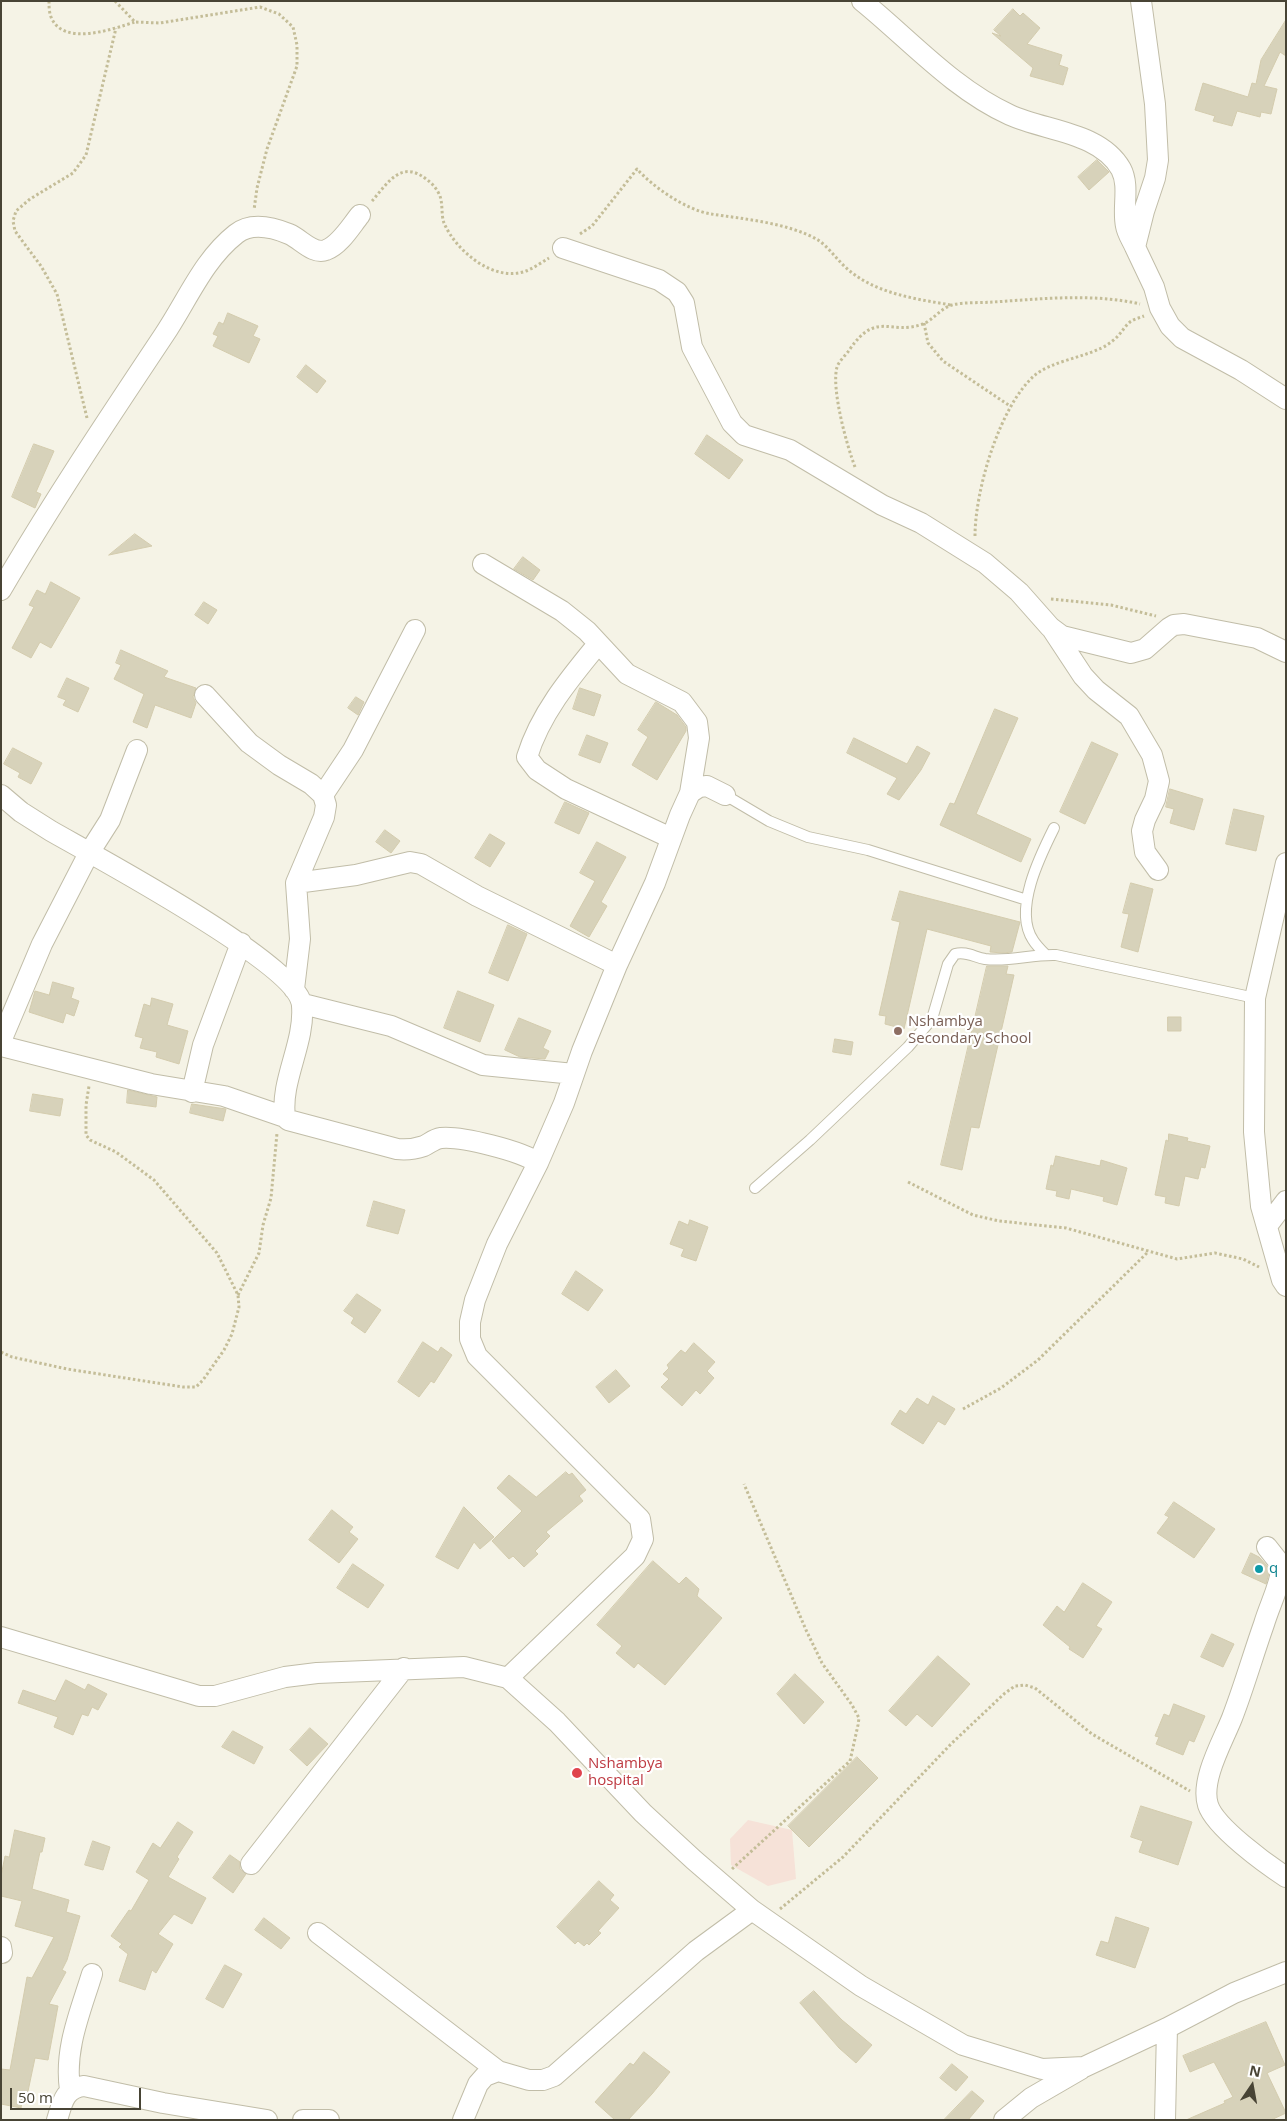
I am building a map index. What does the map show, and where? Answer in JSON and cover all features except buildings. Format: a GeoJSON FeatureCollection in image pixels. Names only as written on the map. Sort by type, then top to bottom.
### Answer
{"type":"FeatureCollection","features":[{"type":"Feature","properties":{"kind":"street"},"geometry":{"type":"LineString","coordinates":[[862,1],[954,80],[981,98],[1009,115],[1094,144],[1110,156],[1121,170],[1126,204],[1126,225],[1134,247],[1154,287],[1160,308],[1170,326],[1182,338],[1241,370],[1286,399]]}},
{"type":"Feature","properties":{"kind":"street"},"geometry":{"type":"LineString","coordinates":[[1134,247],[1155,178],[1158,160],[1155,104],[1141,1]]}},
{"type":"Feature","properties":{"kind":"street"},"geometry":{"type":"LineString","coordinates":[[1,590],[43,519],[171,324],[204,270],[237,233],[253,226],[290,234],[315,250],[324,251],[333,247],[360,215]]}},
{"type":"Feature","properties":{"kind":"street"},"geometry":{"type":"LineString","coordinates":[[563,248],[659,280],[678,292],[684,303],[692,347],[732,423],[744,436],[790,450],[882,505],[921,523],[985,564],[1019,592],[1050,627],[1082,676],[1096,690],[1129,716],[1152,755],[1159,781],[1155,799],[1142,831],[1145,852],[1158,870]]}},
{"type":"Feature","properties":{"kind":"street"},"geometry":{"type":"LineString","coordinates":[[483,564],[562,611],[586,631],[627,674],[641,683],[682,702],[697,722],[700,738],[690,793],[655,883],[618,965],[538,1163],[497,1244],[475,1300],[470,1322],[470,1338],[477,1356],[640,1520],[643,1539],[634,1556],[508,1678]]}},
{"type":"Feature","properties":{"kind":"street"},"geometry":{"type":"LineString","coordinates":[[1050,627],[1062,636],[1131,653],[1145,649],[1169,628],[1184,624],[1257,638],[1286,652]]}},
{"type":"Feature","properties":{"kind":"street"},"geometry":{"type":"LineString","coordinates":[[323,795],[353,750],[416,630]]}},
{"type":"Feature","properties":{"kind":"street"},"geometry":{"type":"LineString","coordinates":[[598,644],[570,678],[545,715],[528,757],[537,770],[566,789],[671,838]]}},
{"type":"Feature","properties":{"kind":"street"},"geometry":{"type":"LineString","coordinates":[[205,695],[248,743],[279,765],[311,784],[323,795],[326,805],[324,817],[296,883],[300,938],[299,1038],[282,1116]]}},
{"type":"Feature","properties":{"kind":"street"},"geometry":{"type":"LineString","coordinates":[[1,1041],[42,944],[89,853],[110,820],[137,750]]}},
{"type":"Feature","properties":{"kind":"street"},"geometry":{"type":"LineString","coordinates":[[690,793],[699,787],[707,786],[725,795]]}},
{"type":"Feature","properties":{"kind":"street"},"geometry":{"type":"LineString","coordinates":[[1,795],[21,812],[241,943],[298,996],[391,1026],[483,1065],[574,1074]]}},
{"type":"Feature","properties":{"kind":"street"},"geometry":{"type":"LineString","coordinates":[[296,883],[356,875],[410,862],[421,864],[477,896],[618,965]]}},
{"type":"Feature","properties":{"kind":"street"},"geometry":{"type":"LineString","coordinates":[[1284,1283],[1261,1206],[1254,1132],[1255,998],[1286,863]]}},
{"type":"Feature","properties":{"kind":"street"},"geometry":{"type":"LineString","coordinates":[[192,1092],[207,1031],[241,943]]}},
{"type":"Feature","properties":{"kind":"street"},"geometry":{"type":"LineString","coordinates":[[1,1046],[151,1084],[224,1096],[311,1127],[397,1149],[409,1150],[434,1140],[456,1138],[521,1154],[538,1163]]}},
{"type":"Feature","properties":{"kind":"street"},"geometry":{"type":"LineString","coordinates":[[1267,1226],[1286,1201]]}},
{"type":"Feature","properties":{"kind":"street"},"geometry":{"type":"LineString","coordinates":[[1267,1548],[1282,1566],[1281,1577],[1248,1674],[1208,1781],[1208,1806],[1222,1824],[1260,1860],[1286,1877]]}},
{"type":"Feature","properties":{"kind":"street"},"geometry":{"type":"LineString","coordinates":[[1,1637],[199,1696],[215,1696],[285,1677],[317,1672],[464,1666],[508,1678],[557,1722],[643,1813],[694,1860],[760,1914],[861,1986],[963,2045],[1042,2069],[1084,2067]]}},
{"type":"Feature","properties":{"kind":"street"},"geometry":{"type":"LineString","coordinates":[[251,1864],[404,1668]]}},
{"type":"Feature","properties":{"kind":"street"},"geometry":{"type":"LineString","coordinates":[[318,1933],[498,2071],[529,2080],[543,2080],[554,2076],[696,1951],[760,1914]]}},
{"type":"Feature","properties":{"kind":"street"},"geometry":{"type":"LineString","coordinates":[[1004,2120],[1031,2098],[1084,2067],[1167,2028],[1234,1993],[1286,1972]]}},
{"type":"Feature","properties":{"kind":"street"},"geometry":{"type":"LineString","coordinates":[[70,2090],[67,2072],[68,2056],[92,1974]]}},
{"type":"Feature","properties":{"kind":"street"},"geometry":{"type":"LineString","coordinates":[[1165,2120],[1167,2028]]}},
{"type":"Feature","properties":{"kind":"street"},"geometry":{"type":"LineString","coordinates":[[463,2120],[478,2084],[485,2076],[498,2071]]}},
{"type":"Feature","properties":{"kind":"street"},"geometry":{"type":"LineString","coordinates":[[57,2120],[65,2096],[70,2090],[84,2086],[162,2103],[267,2120]]}},
{"type":"Feature","properties":{"kind":"street"},"geometry":{"type":"LineString","coordinates":[[303,2120],[329,2120]]}},
{"type":"Feature","properties":{"kind":"lane"},"geometry":{"type":"LineString","coordinates":[[725,795],[769,821],[808,837],[868,850],[1027,900]]}},
{"type":"Feature","properties":{"kind":"lane"},"geometry":{"type":"LineString","coordinates":[[1046,954],[1032,939],[1026,910],[1029,887],[1039,858],[1054,828]]}},
{"type":"Feature","properties":{"kind":"lane"},"geometry":{"type":"LineString","coordinates":[[755,1188],[810,1140],[914,1040],[932,1019],[948,964],[955,954],[963,952],[985,959],[1016,960],[1046,954],[1056,955],[1255,998]]}},
{"type":"Feature","properties":{"kind":"path"},"geometry":{"type":"LineString","coordinates":[[49,1],[52,18],[61,29],[78,34],[116,28],[135,22],[160,23],[260,7],[279,14],[293,27],[297,45],[297,66],[267,149],[256,188],[253,226]]}},
{"type":"Feature","properties":{"kind":"path"},"geometry":{"type":"LineString","coordinates":[[115,1],[135,22]]}},
{"type":"Feature","properties":{"kind":"path"},"geometry":{"type":"LineString","coordinates":[[92,444],[81,387],[57,294],[41,266],[15,231],[13,221],[16,211],[30,199],[73,173],[86,155],[116,28]]}},
{"type":"Feature","properties":{"kind":"path"},"geometry":{"type":"LineString","coordinates":[[360,215],[391,179],[401,172],[411,170],[421,174],[433,184],[440,197],[444,222],[472,260],[489,269],[507,273],[525,271],[563,248],[592,226],[637,169],[646,178],[681,203],[709,214],[725,214],[797,232],[819,241],[848,270],[874,287],[921,300],[951,305],[1065,298],[1124,300],[1160,308]]}},
{"type":"Feature","properties":{"kind":"path"},"geometry":{"type":"LineString","coordinates":[[866,494],[854,464],[838,402],[835,381],[837,366],[855,341],[872,327],[877,325],[906,327],[924,324],[951,305]]}},
{"type":"Feature","properties":{"kind":"path"},"geometry":{"type":"LineString","coordinates":[[985,564],[975,542],[975,522],[990,458],[1010,406],[1036,374],[1072,358],[1099,349],[1116,338],[1129,322],[1160,308]]}},
{"type":"Feature","properties":{"kind":"path"},"geometry":{"type":"LineString","coordinates":[[924,324],[928,343],[943,361],[1010,406]]}},
{"type":"Feature","properties":{"kind":"path"},"geometry":{"type":"LineString","coordinates":[[1019,592],[1063,602],[1111,605],[1184,624]]}},
{"type":"Feature","properties":{"kind":"path"},"geometry":{"type":"LineString","coordinates":[[1,1352],[12,1357],[66,1369],[183,1388],[196,1387],[204,1380],[232,1334],[239,1307],[238,1295],[217,1253],[154,1180],[116,1152],[90,1140],[86,1135],[86,1106],[92,1068]]}},
{"type":"Feature","properties":{"kind":"path"},"geometry":{"type":"LineString","coordinates":[[238,1295],[259,1253],[263,1225],[271,1198],[272,1170],[282,1116]]}},
{"type":"Feature","properties":{"kind":"path"},"geometry":{"type":"LineString","coordinates":[[908,1182],[973,1216],[999,1221],[1066,1228],[1177,1259],[1215,1253],[1243,1259],[1284,1283]]}},
{"type":"Feature","properties":{"kind":"path"},"geometry":{"type":"LineString","coordinates":[[963,1409],[1000,1388],[1038,1360],[1148,1252]]}},
{"type":"Feature","properties":{"kind":"path"},"geometry":{"type":"LineString","coordinates":[[726,1874],[850,1761],[858,1725],[858,1718],[852,1705],[822,1663],[806,1630],[744,1484]]}},
{"type":"Feature","properties":{"kind":"path"},"geometry":{"type":"LineString","coordinates":[[760,1914],[843,1857],[951,1744],[1005,1693],[1016,1686],[1025,1685],[1035,1688],[1092,1734],[1208,1801]]}},
{"type":"Feature","properties":{"kind":"shaded area"},"geometry":{"type":"Polygon","coordinates":[[[748,1820],[792,1830],[796,1879],[768,1886],[731,1865],[730,1839],[748,1820]]]}},
{"type":"Feature","properties":{"kind":"place","name":"Nshambya Secondary School"},"geometry":{"type":"Point","coordinates":[898,1031]}},
{"type":"Feature","properties":{"kind":"place","name":"q"},"geometry":{"type":"Point","coordinates":[1259,1569]}},
{"type":"Feature","properties":{"kind":"place","name":"Nshambya hospital"},"geometry":{"type":"Point","coordinates":[577,1773]}}]}
